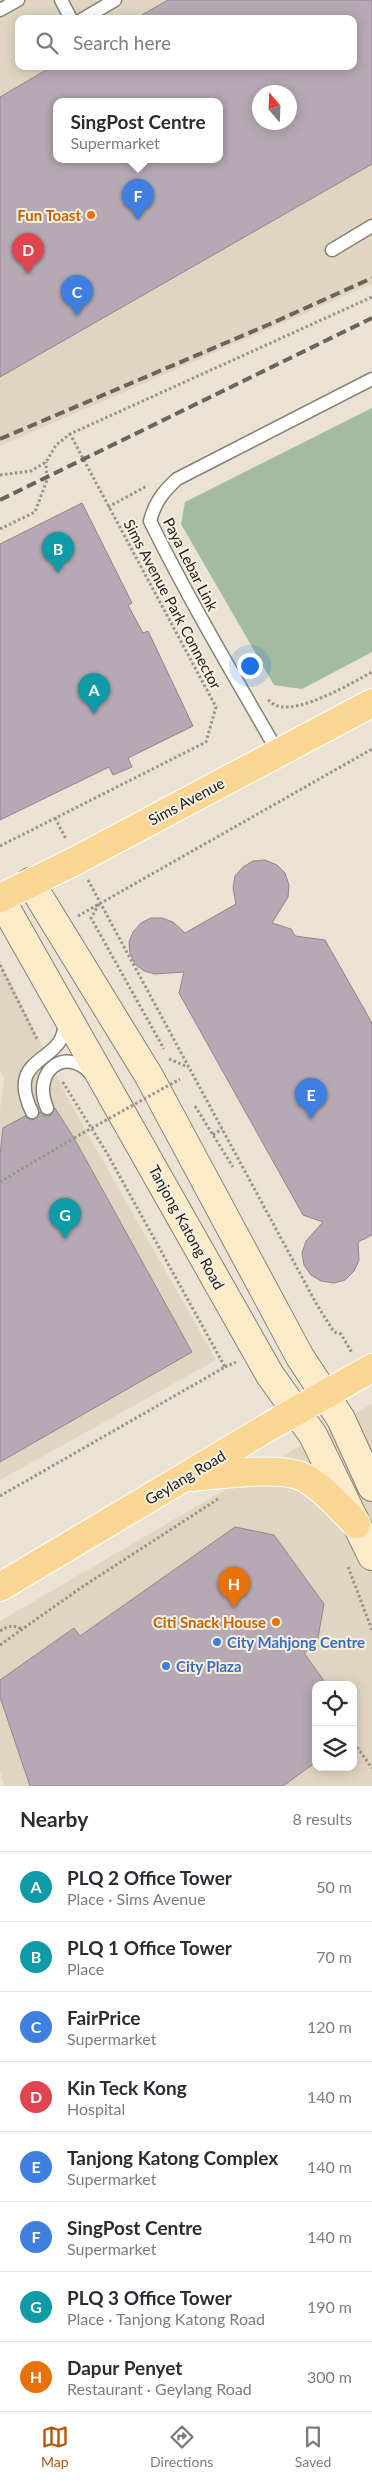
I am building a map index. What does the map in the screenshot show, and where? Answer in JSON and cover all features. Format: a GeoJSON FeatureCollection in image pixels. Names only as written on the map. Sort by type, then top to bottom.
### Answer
{"type":"FeatureCollection","features":[{"type":"Feature","properties":{"kind":"main road","name":"Sims Avenue"},"geometry":{"type":"LineString","coordinates":[[0,898],[77,860],[372,703]]}},
{"type":"Feature","properties":{"kind":"main road"},"geometry":{"type":"LineString","coordinates":[[30,882],[149,1076],[300,1357],[341,1419],[372,1488]]}},
{"type":"Feature","properties":{"kind":"main road","name":"Tanjong Katong Road"},"geometry":{"type":"LineString","coordinates":[[0,898],[270,1375],[313,1435],[356,1524],[359,1558]]}},
{"type":"Feature","properties":{"kind":"main road","name":"Geylang Road"},"geometry":{"type":"LineString","coordinates":[[0,1587],[296,1411],[372,1368]]}},
{"type":"Feature","properties":{"kind":"main road"},"geometry":{"type":"LineString","coordinates":[[184,1478],[259,1472],[283,1472],[303,1477],[326,1493],[356,1524]]}},
{"type":"Feature","properties":{"kind":"lane"},"geometry":{"type":"LineString","coordinates":[[0,10],[18,0]]}},
{"type":"Feature","properties":{"kind":"lane"},"geometry":{"type":"LineString","coordinates":[[61,0],[69,15]]}},
{"type":"Feature","properties":{"kind":"lane"},"geometry":{"type":"LineString","coordinates":[[90,15],[114,0]]}},
{"type":"Feature","properties":{"kind":"lane"},"geometry":{"type":"LineString","coordinates":[[332,250],[372,226]]}},
{"type":"Feature","properties":{"kind":"lane","name":"Paya Lebar Link"},"geometry":{"type":"LineString","coordinates":[[278,752],[201,621],[150,521],[160,496],[177,479],[372,379]]}},
{"type":"Feature","properties":{"kind":"lane"},"geometry":{"type":"LineString","coordinates":[[32,1112],[25,1094],[26,1075],[36,1061],[59,1044],[64,1033],[65,1021],[54,995]]}},
{"type":"Feature","properties":{"kind":"lane"},"geometry":{"type":"LineString","coordinates":[[47,1108],[42,1097],[45,1075],[53,1066],[63,1062],[85,1067],[118,1106]]}},
{"type":"Feature","properties":{"kind":"path"},"geometry":{"type":"LineString","coordinates":[[0,474],[31,471],[46,462],[56,445],[70,434],[372,297]]}},
{"type":"Feature","properties":{"kind":"path","name":"Sims Avenue Park Connector"},"geometry":{"type":"LineString","coordinates":[[0,846],[206,742],[216,707],[70,434]]}},
{"type":"Feature","properties":{"kind":"path"},"geometry":{"type":"LineString","coordinates":[[0,530],[35,512],[47,480],[46,462]]}},
{"type":"Feature","properties":{"kind":"path"},"geometry":{"type":"LineString","coordinates":[[264,697],[278,706],[295,706],[327,696],[372,672]]}},
{"type":"Feature","properties":{"kind":"path"},"geometry":{"type":"LineString","coordinates":[[188,1066],[170,1061],[91,918],[100,904],[372,749]]}},
{"type":"Feature","properties":{"kind":"path"},"geometry":{"type":"LineString","coordinates":[[100,904],[317,1305],[334,1332],[341,1334]]}},
{"type":"Feature","properties":{"kind":"path"},"geometry":{"type":"LineString","coordinates":[[0,1182],[180,1079]]}},
{"type":"Feature","properties":{"kind":"path"},"geometry":{"type":"LineString","coordinates":[[195,1106],[233,1167]]}},
{"type":"Feature","properties":{"kind":"path"},"geometry":{"type":"LineString","coordinates":[[213,1135],[222,1129]]}},
{"type":"Feature","properties":{"kind":"path"},"geometry":{"type":"LineString","coordinates":[[0,1496],[225,1367],[108,1155]]}},
{"type":"Feature","properties":{"kind":"path"},"geometry":{"type":"LineString","coordinates":[[0,1645],[82,1587],[226,1494]]}},
{"type":"Feature","properties":{"kind":"path"},"geometry":{"type":"LineString","coordinates":[[359,1558],[372,1630]]}},
{"type":"Feature","properties":{"kind":"path"},"geometry":{"type":"LineString","coordinates":[[0,1631],[7,1626],[16,1626],[21,1630]]}},
{"type":"Feature","properties":{"kind":"path"},"geometry":{"type":"LineString","coordinates":[[358,1747],[372,1768]]}},
{"type":"Feature","properties":{"kind":"shaded area"},"geometry":{"type":"Polygon","coordinates":[[[0,0],[372,0],[372,284],[0,446],[0,0]]]}},
{"type":"Feature","properties":{"kind":"shaded area"},"geometry":{"type":"Polygon","coordinates":[[[0,960],[68,1099],[216,1360],[0,1480],[0,1110],[4,1078],[0,1070],[0,960]]]}},
{"type":"Feature","properties":{"kind":"shaded area","name":"City Plaza"},"geometry":{"type":"Polygon","coordinates":[[[372,1404],[372,1786],[4,1786],[0,1771],[0,1621],[372,1404]]]}},
{"type":"Feature","properties":{"kind":"green space"},"geometry":{"type":"Polygon","coordinates":[[[372,408],[372,652],[302,689],[274,685],[181,524],[185,502],[372,408]]]}},
{"type":"Feature","properties":{"kind":"building"},"geometry":{"type":"Polygon","coordinates":[[[168,0],[372,0],[372,164],[0,377],[0,97],[46,70],[357,70],[357,15],[142,15],[168,0]]]}},
{"type":"Feature","properties":{"kind":"building"},"geometry":{"type":"Polygon","coordinates":[[[82,503],[132,603],[128,605],[143,633],[148,631],[193,726],[128,758],[132,767],[113,775],[109,767],[0,820],[0,544],[82,503]]]}},
{"type":"Feature","properties":{"kind":"building"},"geometry":{"type":"Polygon","coordinates":[[[265,860],[277,865],[285,873],[289,885],[288,897],[272,923],[291,929],[295,936],[325,940],[372,1023],[372,1235],[358,1242],[359,1260],[354,1271],[345,1280],[334,1283],[321,1281],[311,1275],[304,1265],[302,1253],[306,1241],[323,1222],[303,1215],[179,993],[184,972],[155,974],[144,971],[135,964],[130,953],[129,942],[133,932],[141,923],[151,918],[162,918],[173,922],[185,933],[236,904],[233,888],[235,876],[243,867],[253,861],[265,860]]]}},
{"type":"Feature","properties":{"kind":"building"},"geometry":{"type":"Polygon","coordinates":[[[55,1108],[74,1138],[192,1352],[0,1462],[0,1155],[3,1128],[25,1116],[30,1120],[35,1119],[40,1112],[45,1116],[50,1116],[55,1108]]]}},
{"type":"Feature","properties":{"kind":"building","name":"City Plaza"},"geometry":{"type":"Polygon","coordinates":[[[235,1527],[274,1535],[324,1604],[317,1643],[304,1653],[324,1681],[312,1681],[312,1765],[283,1786],[30,1786],[0,1697],[0,1680],[74,1628],[80,1636],[235,1527]]]}},
{"type":"Feature","properties":{"kind":"railway"},"geometry":{"type":"LineString","coordinates":[[0,439],[270,324],[372,278]]}},
{"type":"Feature","properties":{"kind":"railway"},"geometry":{"type":"LineString","coordinates":[[0,500],[372,318]]}},
{"type":"Feature","properties":{"kind":"place","name":"Fun Toast"},"geometry":{"type":"Point","coordinates":[91,215]}},
{"type":"Feature","properties":{"kind":"place","name":"SingPost Centre"},"geometry":{"type":"Point","coordinates":[138,220]}},
{"type":"Feature","properties":{"kind":"place","name":"Kin Teck Kong"},"geometry":{"type":"Point","coordinates":[28,274]}},
{"type":"Feature","properties":{"kind":"place","name":"FairPrice"},"geometry":{"type":"Point","coordinates":[77,316]}},
{"type":"Feature","properties":{"kind":"place","name":"PLQ 1 Office Tower"},"geometry":{"type":"Point","coordinates":[58,573]}},
{"type":"Feature","properties":{"kind":"place","name":"PLQ 2 Office Tower"},"geometry":{"type":"Point","coordinates":[94,714]}},
{"type":"Feature","properties":{"kind":"place","name":"Tanjong Katong Complex"},"geometry":{"type":"Point","coordinates":[311,1119]}},
{"type":"Feature","properties":{"kind":"place","name":"PLQ 3 Office Tower"},"geometry":{"type":"Point","coordinates":[65,1239]}},
{"type":"Feature","properties":{"kind":"place","name":"Dapur Penyet"},"geometry":{"type":"Point","coordinates":[234,1608]}},
{"type":"Feature","properties":{"kind":"place","name":"Citi Snack House"},"geometry":{"type":"Point","coordinates":[276,1622]}},
{"type":"Feature","properties":{"kind":"place","name":"City Mahjong Centre"},"geometry":{"type":"Point","coordinates":[217,1642]}},
{"type":"Feature","properties":{"kind":"place","name":"City Plaza"},"geometry":{"type":"Point","coordinates":[166,1666]}}]}
